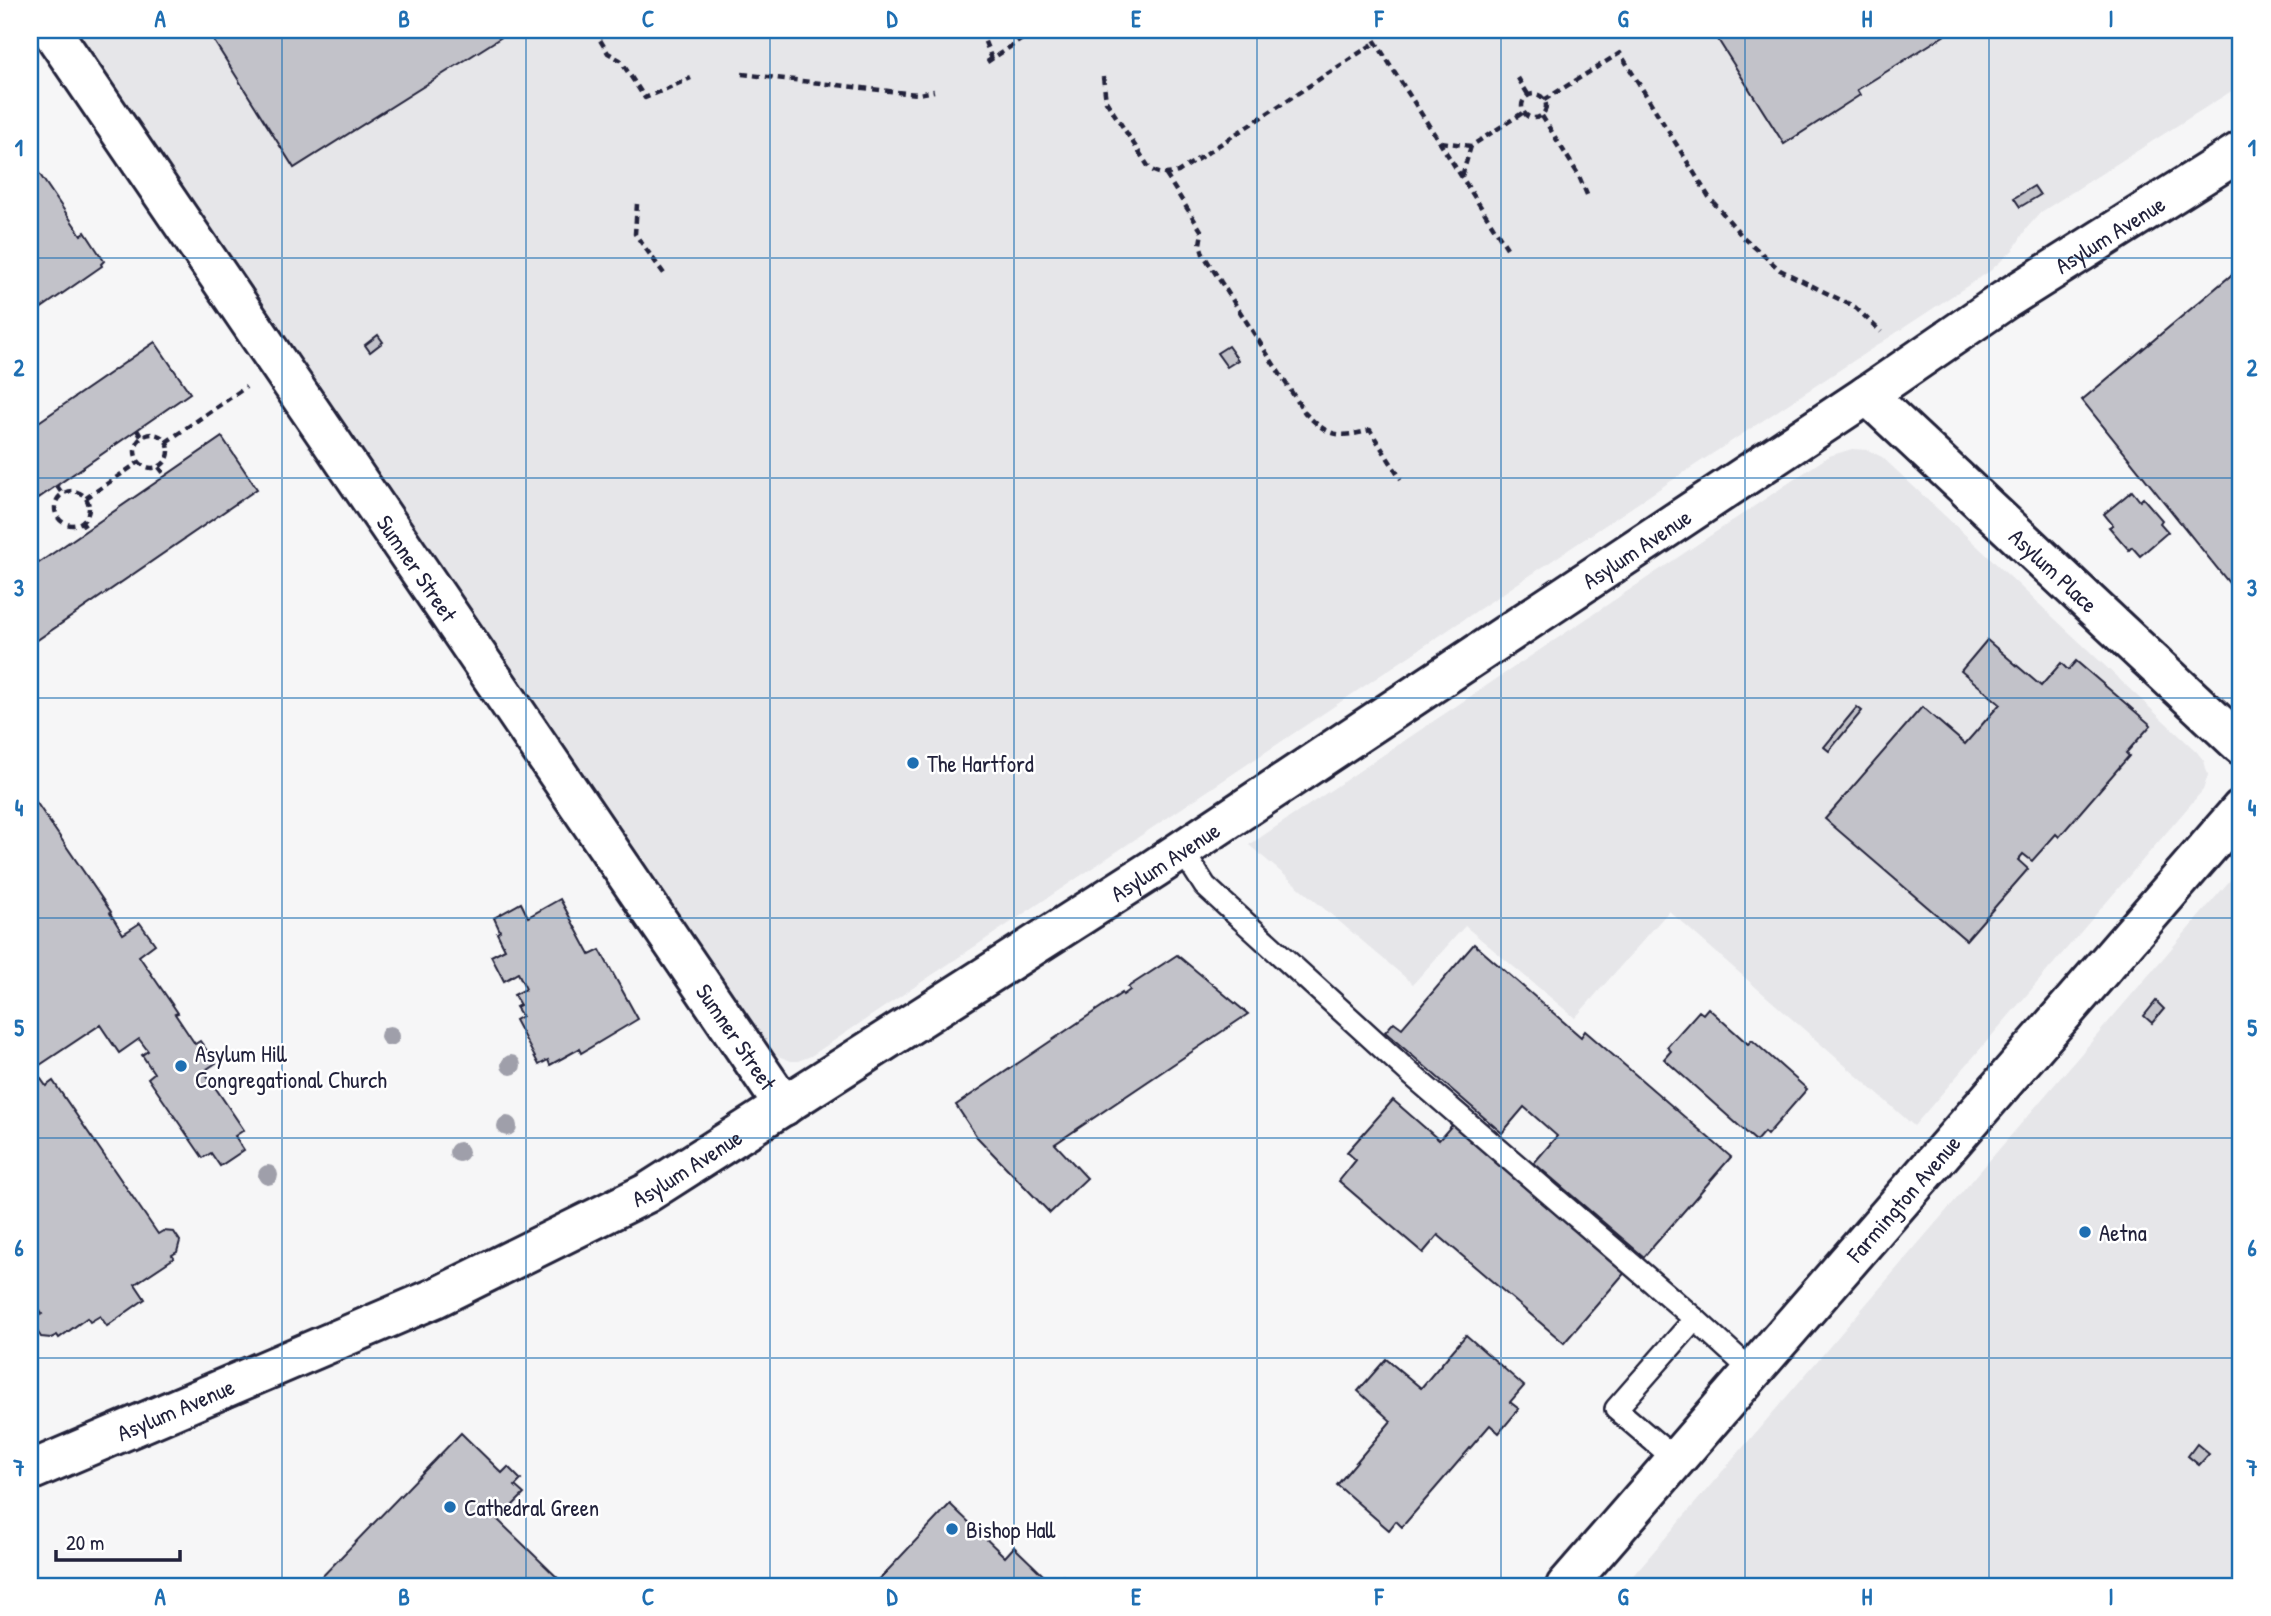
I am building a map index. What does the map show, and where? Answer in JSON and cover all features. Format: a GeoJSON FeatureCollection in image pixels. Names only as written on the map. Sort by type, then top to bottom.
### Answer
{"type":"FeatureCollection","features":[{"type":"Feature","properties":{"kind":"main road","name":"Sumner Street"},"geometry":{"type":"LineString","coordinates":[[51,30],[784,1106]]}},
{"type":"Feature","properties":{"kind":"main road","name":"Asylum Avenue"},"geometry":{"type":"LineString","coordinates":[[30,1471],[435,1298],[647,1193],[1182,849],[1867,395],[2005,300],[2241,151]]}},
{"type":"Feature","properties":{"kind":"main road","name":"Asylum Place"},"geometry":{"type":"LineString","coordinates":[[1867,395],[2241,745]]}},
{"type":"Feature","properties":{"kind":"main road","name":"Farmington Avenue"},"geometry":{"type":"LineString","coordinates":[[1566,1586],[2241,809]]}},
{"type":"Feature","properties":{"kind":"lane"},"geometry":{"type":"LineString","coordinates":[[1182,849],[1205,886],[1412,1075],[1753,1372]]}},
{"type":"Feature","properties":{"kind":"lane"},"geometry":{"type":"LineString","coordinates":[[1676,1460],[1616,1409],[1695,1319]]}},
{"type":"Feature","properties":{"kind":"path"},"geometry":{"type":"LineString","coordinates":[[594,30],[608,53],[620,60],[645,98],[691,78]]}},
{"type":"Feature","properties":{"kind":"path"},"geometry":{"type":"LineString","coordinates":[[983,30],[989,60],[1036,30]]}},
{"type":"Feature","properties":{"kind":"path"},"geometry":{"type":"LineString","coordinates":[[1368,30],[1507,248]]}},
{"type":"Feature","properties":{"kind":"path"},"geometry":{"type":"LineString","coordinates":[[1102,77],[1107,101],[1146,163],[1157,174],[1166,175],[1178,172],[1376,42]]}},
{"type":"Feature","properties":{"kind":"path"},"geometry":{"type":"LineString","coordinates":[[1544,100],[1620,52],[1709,197],[1742,236],[1780,270],[1855,307],[1881,332]]}},
{"type":"Feature","properties":{"kind":"path"},"geometry":{"type":"LineString","coordinates":[[742,74],[905,93],[934,91]]}},
{"type":"Feature","properties":{"kind":"path"},"geometry":{"type":"LineString","coordinates":[[1518,78],[1529,96]]}},
{"type":"Feature","properties":{"kind":"path"},"geometry":{"type":"LineString","coordinates":[[1536,94],[1544,100],[1546,109],[1542,116],[1534,119],[1524,112],[1522,105],[1529,96],[1536,94]]}},
{"type":"Feature","properties":{"kind":"path"},"geometry":{"type":"LineString","coordinates":[[1440,142],[1471,146],[1524,112]]}},
{"type":"Feature","properties":{"kind":"path"},"geometry":{"type":"LineString","coordinates":[[1542,116],[1578,174],[1588,197]]}},
{"type":"Feature","properties":{"kind":"path"},"geometry":{"type":"LineString","coordinates":[[1462,177],[1471,146]]}},
{"type":"Feature","properties":{"kind":"path"},"geometry":{"type":"LineString","coordinates":[[1166,175],[1202,232],[1200,244],[1203,254],[1305,413],[1318,426],[1332,434],[1343,436],[1370,430],[1401,479]]}},
{"type":"Feature","properties":{"kind":"path"},"geometry":{"type":"LineString","coordinates":[[637,204],[635,234],[665,275]]}},
{"type":"Feature","properties":{"kind":"path"},"geometry":{"type":"LineString","coordinates":[[166,442],[279,364]]}},
{"type":"Feature","properties":{"kind":"path"},"geometry":{"type":"LineString","coordinates":[[137,430],[142,438]]}},
{"type":"Feature","properties":{"kind":"path"},"geometry":{"type":"LineString","coordinates":[[159,467],[148,468],[139,462],[135,452],[142,438],[152,435],[166,442]]}},
{"type":"Feature","properties":{"kind":"path"},"geometry":{"type":"LineString","coordinates":[[159,467],[168,453],[166,442]]}},
{"type":"Feature","properties":{"kind":"path"},"geometry":{"type":"LineString","coordinates":[[86,498],[139,462]]}},
{"type":"Feature","properties":{"kind":"path"},"geometry":{"type":"LineString","coordinates":[[159,467],[166,476]]}},
{"type":"Feature","properties":{"kind":"path"},"geometry":{"type":"LineString","coordinates":[[57,486],[62,495]]}},
{"type":"Feature","properties":{"kind":"path"},"geometry":{"type":"LineString","coordinates":[[76,491],[86,498],[89,508],[86,518],[77,524],[67,524],[59,518],[56,507],[62,495],[76,491]]}},
{"type":"Feature","properties":{"kind":"path"},"geometry":{"type":"LineString","coordinates":[[81,521],[87,530]]}},
{"type":"Feature","properties":{"kind":"shaded area","name":"The Hartford"},"geometry":{"type":"Polygon","coordinates":[[[73,30],[2241,30],[2241,85],[2041,212],[2013,250],[1990,271],[811,1056],[791,1061],[778,1056],[772,1050],[73,30]]]}},
{"type":"Feature","properties":{"kind":"shaded area"},"geometry":{"type":"Polygon","coordinates":[[[1852,449],[1868,450],[1882,457],[2197,752],[2204,761],[2208,775],[2203,790],[1914,1126],[1669,911],[1575,1018],[1465,926],[1413,984],[1249,845],[1829,456],[1852,449]]]}},
{"type":"Feature","properties":{"kind":"shaded area","name":"Aetna"},"geometry":{"type":"Polygon","coordinates":[[[2241,867],[2241,1586],[1624,1586],[2232,878],[2241,867]]]}},
{"type":"Feature","properties":{"kind":"building"},"geometry":{"type":"Polygon","coordinates":[[[207,30],[506,30],[508,33],[294,168],[207,30]]]}},
{"type":"Feature","properties":{"kind":"building"},"geometry":{"type":"Polygon","coordinates":[[[1712,30],[1953,30],[1857,90],[1860,95],[1784,144],[1712,30]]]}},
{"type":"Feature","properties":{"kind":"building"},"geometry":{"type":"Polygon","coordinates":[[[32,163],[81,235],[85,232],[104,261],[102,266],[30,316],[30,164],[32,163]]]}},
{"type":"Feature","properties":{"kind":"building"},"geometry":{"type":"Polygon","coordinates":[[[2034,186],[2040,195],[2020,207],[2014,198],[2034,186]]]}},
{"type":"Feature","properties":{"kind":"building"},"geometry":{"type":"Polygon","coordinates":[[[2241,267],[2241,598],[2082,400],[2241,267]]]}},
{"type":"Feature","properties":{"kind":"building"},"geometry":{"type":"Polygon","coordinates":[[[378,335],[383,342],[370,352],[365,345],[378,335]]]}},
{"type":"Feature","properties":{"kind":"building"},"geometry":{"type":"Polygon","coordinates":[[[155,342],[190,393],[30,504],[30,428],[155,342]]]}},
{"type":"Feature","properties":{"kind":"building"},"geometry":{"type":"Polygon","coordinates":[[[1228,346],[1238,360],[1227,367],[1217,353],[1228,346]]]}},
{"type":"Feature","properties":{"kind":"building"},"geometry":{"type":"Polygon","coordinates":[[[222,437],[257,489],[30,645],[30,569],[222,437]]]}},
{"type":"Feature","properties":{"kind":"building"},"geometry":{"type":"Polygon","coordinates":[[[2132,491],[2140,501],[2143,498],[2162,520],[2160,523],[2168,532],[2140,556],[2132,547],[2129,550],[2109,527],[2113,525],[2104,514],[2132,491]]]}},
{"type":"Feature","properties":{"kind":"building"},"geometry":{"type":"Polygon","coordinates":[[[1987,640],[2041,686],[2061,663],[2068,670],[2076,661],[2151,725],[2126,753],[2129,756],[2059,837],[2056,834],[2032,861],[2023,854],[2018,860],[2028,869],[1966,940],[1825,819],[1922,707],[1965,744],[2000,704],[1961,671],[1987,640]]]}},
{"type":"Feature","properties":{"kind":"building"},"geometry":{"type":"Polygon","coordinates":[[[1857,707],[1862,711],[1829,751],[1824,747],[1857,707]]]}},
{"type":"Feature","properties":{"kind":"building","name":"Asylum Hill Congregational Church"},"geometry":{"type":"Polygon","coordinates":[[[30,793],[123,934],[140,923],[155,944],[139,956],[178,1013],[175,1014],[195,1044],[200,1041],[216,1063],[204,1071],[244,1130],[235,1136],[244,1150],[220,1166],[211,1153],[203,1158],[148,1078],[154,1073],[142,1055],[148,1051],[139,1039],[119,1053],[100,1025],[34,1069],[46,1086],[53,1081],[158,1234],[163,1231],[174,1232],[180,1241],[177,1252],[172,1255],[174,1258],[135,1284],[145,1299],[107,1326],[100,1316],[90,1322],[87,1318],[59,1338],[57,1335],[51,1338],[41,1337],[35,1328],[37,1317],[42,1314],[30,1296],[30,793]]]}},
{"type":"Feature","properties":{"kind":"building"},"geometry":{"type":"Polygon","coordinates":[[[560,899],[590,955],[600,950],[638,1019],[581,1053],[579,1049],[550,1065],[548,1060],[539,1065],[515,1020],[522,1016],[516,1007],[520,1005],[514,995],[526,989],[518,973],[504,981],[491,956],[505,949],[497,933],[500,931],[494,918],[521,903],[528,917],[560,899]]]}},
{"type":"Feature","properties":{"kind":"building"},"geometry":{"type":"Polygon","coordinates":[[[1474,944],[1581,1037],[1585,1031],[1731,1157],[1644,1257],[1534,1163],[1557,1136],[1524,1107],[1502,1133],[1385,1032],[1394,1022],[1402,1028],[1474,944]]]}},
{"type":"Feature","properties":{"kind":"building"},"geometry":{"type":"Polygon","coordinates":[[[1177,955],[1248,1014],[1055,1144],[1087,1178],[1050,1213],[977,1137],[956,1105],[1122,993],[1123,995],[1130,990],[1128,987],[1177,955]]]}},
{"type":"Feature","properties":{"kind":"building"},"geometry":{"type":"Polygon","coordinates":[[[2156,1001],[2164,1009],[2152,1023],[2144,1016],[2156,1001]]]}},
{"type":"Feature","properties":{"kind":"building"},"geometry":{"type":"Polygon","coordinates":[[[1708,1008],[1748,1044],[1752,1040],[1807,1089],[1767,1135],[1764,1132],[1756,1141],[1664,1059],[1671,1051],[1667,1047],[1699,1011],[1703,1014],[1708,1008]]]}},
{"type":"Feature","properties":{"kind":"building"},"geometry":{"type":"Polygon","coordinates":[[[1393,1100],[1439,1140],[1453,1124],[1627,1270],[1564,1343],[1438,1235],[1423,1253],[1339,1181],[1356,1160],[1347,1152],[1393,1100]]]}},
{"type":"Feature","properties":{"kind":"building"},"geometry":{"type":"Polygon","coordinates":[[[1466,1335],[1524,1386],[1510,1402],[1519,1409],[1499,1433],[1490,1425],[1402,1527],[1396,1521],[1389,1530],[1337,1485],[1391,1421],[1358,1391],[1386,1359],[1421,1388],[1466,1335]]]}},
{"type":"Feature","properties":{"kind":"building","name":"Cathedral Green"},"geometry":{"type":"Polygon","coordinates":[[[461,1433],[502,1473],[508,1467],[521,1480],[515,1486],[524,1494],[498,1520],[566,1586],[313,1586],[461,1433]]]}},
{"type":"Feature","properties":{"kind":"building"},"geometry":{"type":"Polygon","coordinates":[[[2197,1444],[2209,1454],[2199,1465],[2188,1456],[2197,1444]]]}},
{"type":"Feature","properties":{"kind":"building","name":"Bishop Hall"},"geometry":{"type":"Polygon","coordinates":[[[950,1504],[1005,1557],[1014,1547],[1044,1576],[1034,1585],[1024,1576],[1013,1586],[873,1586],[950,1504]]]}},
{"type":"Feature","properties":{"kind":"building"},"geometry":{"type":"Polygon","coordinates":[[[1063,1576],[1075,1586],[1055,1586],[1063,1576]]]}},
{"type":"Feature","properties":{"kind":"place","name":"The Hartford"},"geometry":{"type":"Point","coordinates":[913,763]}},
{"type":"Feature","properties":{"kind":"place","name":"Asylum Hill Congregational Church"},"geometry":{"type":"Point","coordinates":[181,1066]}},
{"type":"Feature","properties":{"kind":"place","name":"Aetna"},"geometry":{"type":"Point","coordinates":[2085,1232]}},
{"type":"Feature","properties":{"kind":"place","name":"Cathedral Green"},"geometry":{"type":"Point","coordinates":[450,1507]}},
{"type":"Feature","properties":{"kind":"place","name":"Bishop Hall"},"geometry":{"type":"Point","coordinates":[952,1529]}}]}
